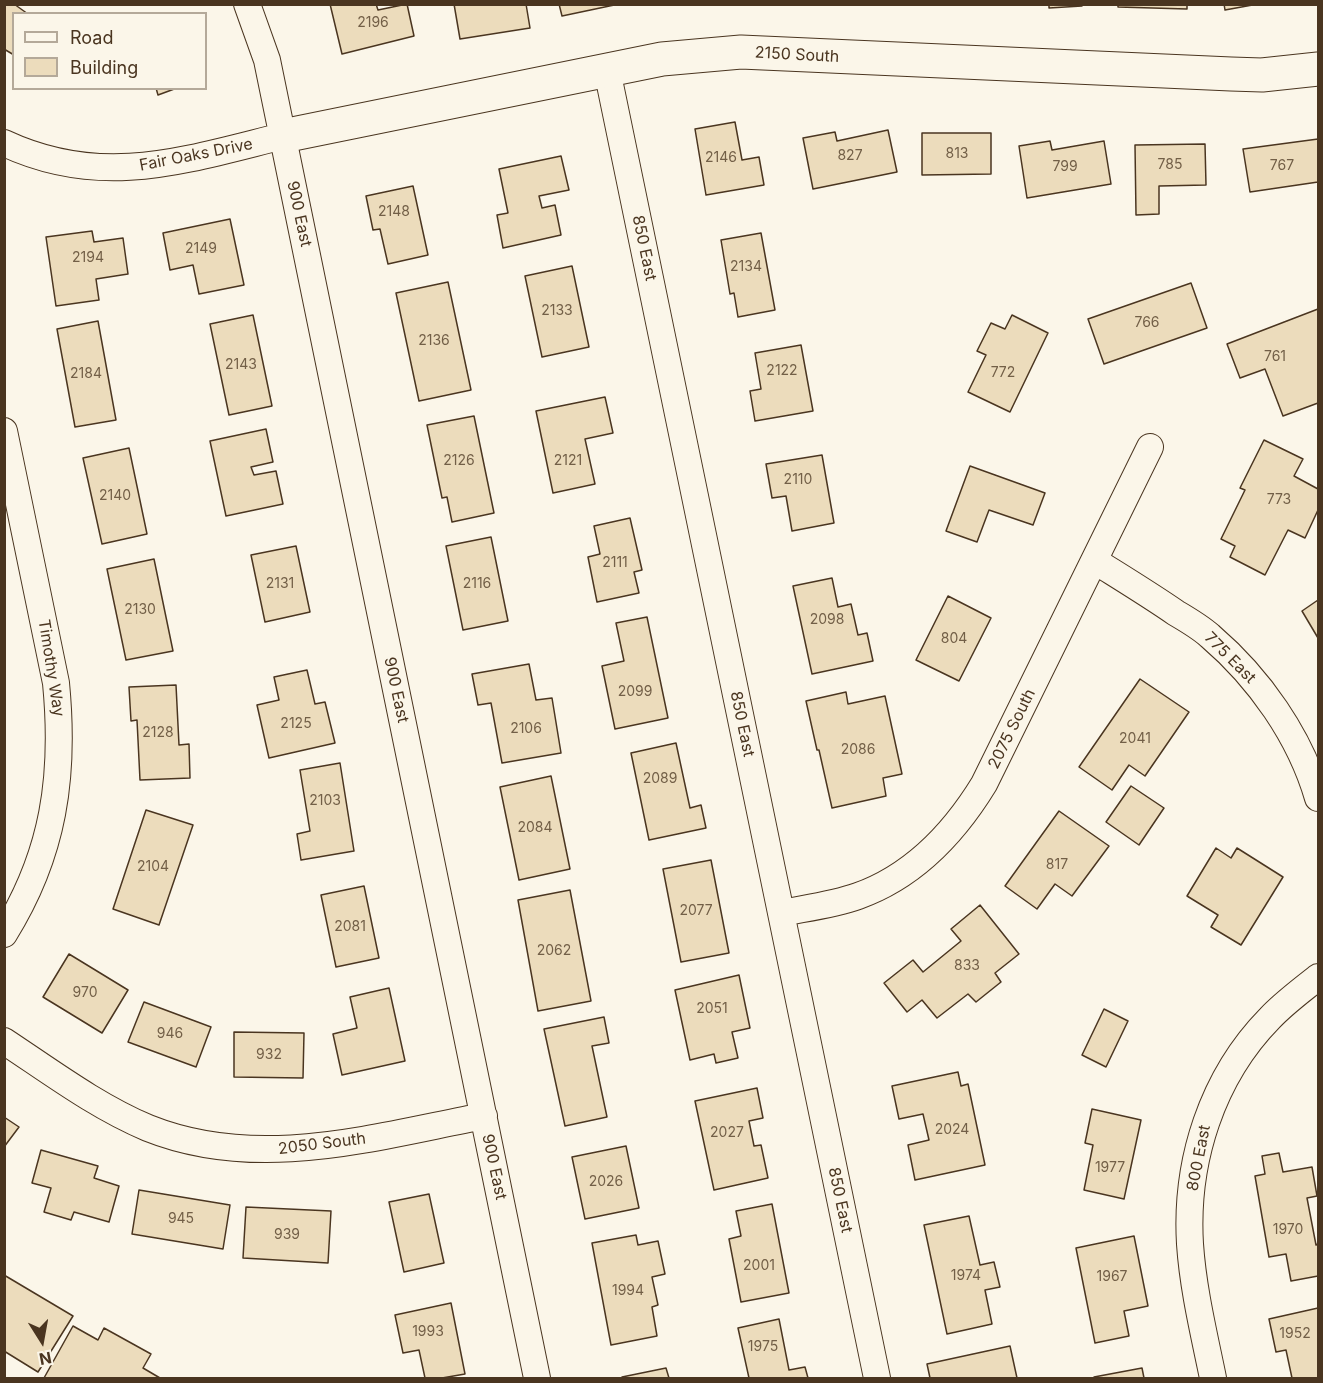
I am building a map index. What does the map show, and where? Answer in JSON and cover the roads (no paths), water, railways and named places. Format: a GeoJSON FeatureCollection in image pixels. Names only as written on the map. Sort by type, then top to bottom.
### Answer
{"type":"FeatureCollection","features":[{"type":"Feature","properties":{"kind":"street","name":"900 East"},"geometry":{"type":"LineString","coordinates":[[248,4],[267,60],[283,136],[537,1378]]}},
{"type":"Feature","properties":{"kind":"street","name":"2150 South"},"geometry":{"type":"LineString","coordinates":[[283,136],[662,58],[741,52],[1262,75],[1318,69]]}},
{"type":"Feature","properties":{"kind":"street","name":"850 East"},"geometry":{"type":"LineString","coordinates":[[607,70],[876,1378]]}},
{"type":"Feature","properties":{"kind":"street","name":"Fair Oaks Drive"},"geometry":{"type":"LineString","coordinates":[[5,145],[45,159],[88,167],[130,168],[171,163],[283,136]]}},
{"type":"Feature","properties":{"kind":"street","name":"Timothy Way"},"geometry":{"type":"LineString","coordinates":[[4,431],[56,683],[60,720],[60,757],[49,830],[39,866],[24,900],[4,934]]}},
{"type":"Feature","properties":{"kind":"street","name":"2075 South"},"geometry":{"type":"LineString","coordinates":[[781,913],[858,896],[902,874],[941,843],[967,812],[984,784],[1150,447]]}},
{"type":"Feature","properties":{"kind":"street","name":"775 East"},"geometry":{"type":"LineString","coordinates":[[1095,561],[1209,635],[1241,665],[1266,696],[1285,725],[1301,753],[1318,798]]}},
{"type":"Feature","properties":{"kind":"street","name":"800 East"},"geometry":{"type":"LineString","coordinates":[[1213,1378],[1198,1302],[1190,1241],[1194,1170],[1200,1135],[1223,1083],[1248,1044],[1270,1017],[1318,977]]}},
{"type":"Feature","properties":{"kind":"street","name":"2050 South"},"geometry":{"type":"LineString","coordinates":[[4,1041],[108,1109],[150,1128],[196,1142],[242,1149],[288,1150],[332,1146],[484,1116]]}}]}
